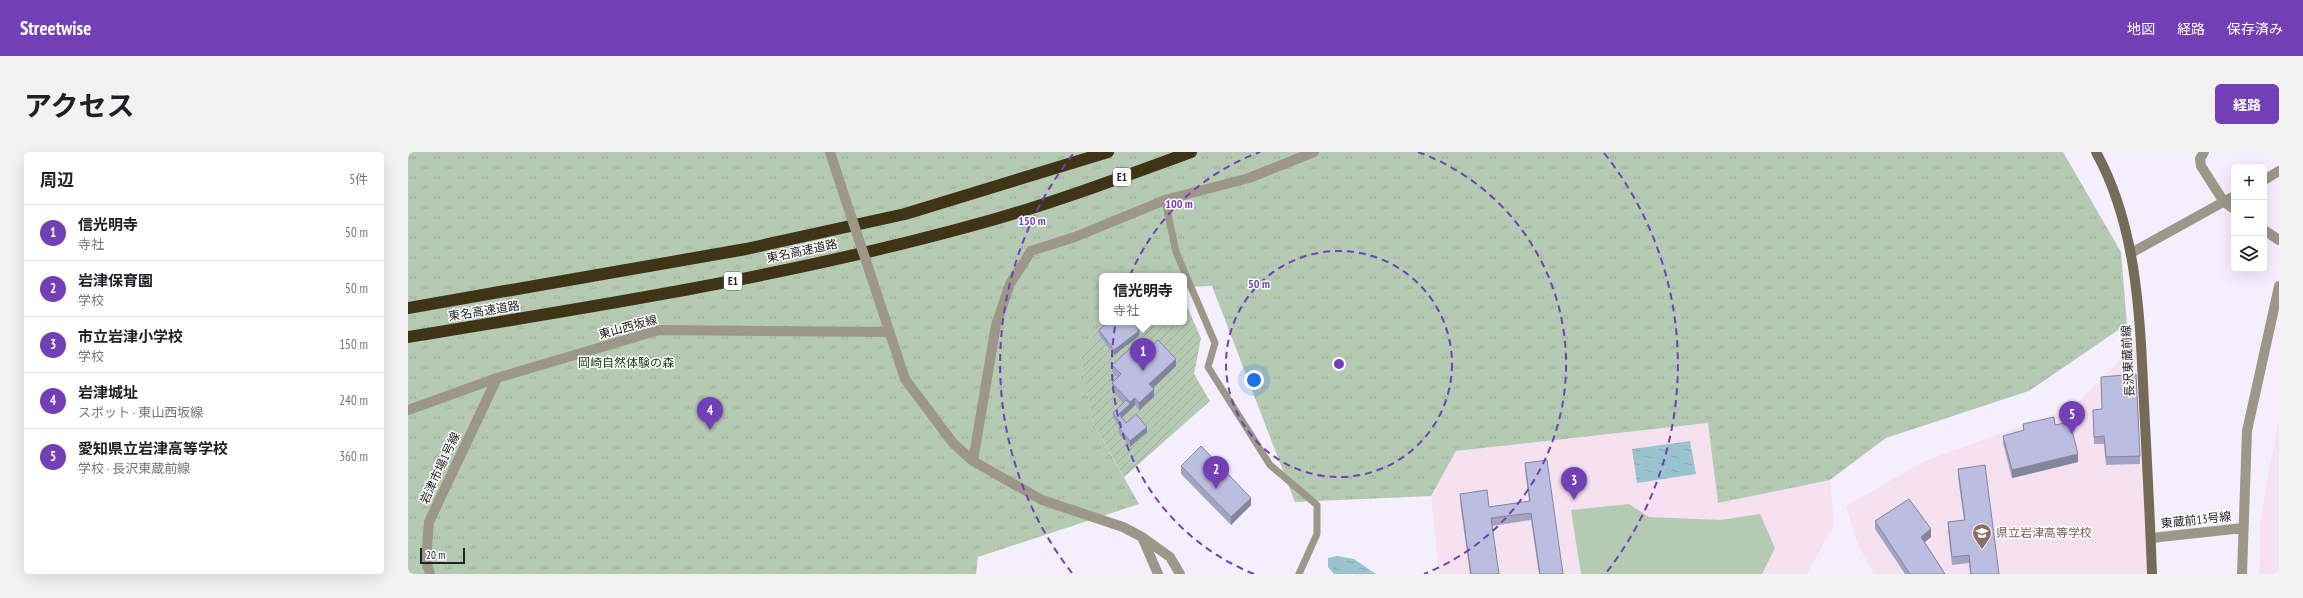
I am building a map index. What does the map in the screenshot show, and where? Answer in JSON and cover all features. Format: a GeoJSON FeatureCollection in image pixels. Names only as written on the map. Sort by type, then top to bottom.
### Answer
{"type":"FeatureCollection","features":[{"type":"Feature","properties":{"kind":"highway","name":"東名高速道路"},"geometry":{"type":"LineString","coordinates":[[408,308],[746,249],[905,214],[1024,179],[1108,152]]}},
{"type":"Feature","properties":{"kind":"highway","name":"東名高速道路"},"geometry":{"type":"LineString","coordinates":[[408,337],[616,303],[729,282],[876,250],[992,220],[1053,201],[1191,152]]}},
{"type":"Feature","properties":{"kind":"main road","name":"長沢東蔵前線"},"geometry":{"type":"LineString","coordinates":[[2096,152],[2114,193],[2131,253],[2140,324],[2152,574]]}},
{"type":"Feature","properties":{"kind":"street"},"geometry":{"type":"LineString","coordinates":[[830,152],[905,379],[953,443],[972,461],[1042,500],[1124,527],[1142,537],[1170,557],[1180,574]]}},
{"type":"Feature","properties":{"kind":"street"},"geometry":{"type":"LineString","coordinates":[[972,461],[996,325],[1010,284],[1031,251],[1075,237],[1165,200],[1249,178],[1314,152]]}},
{"type":"Feature","properties":{"kind":"street"},"geometry":{"type":"LineString","coordinates":[[2204,152],[2200,158],[2201,166],[2224,202],[2231,207]]}},
{"type":"Feature","properties":{"kind":"street"},"geometry":{"type":"LineString","coordinates":[[2267,178],[2279,171]]}},
{"type":"Feature","properties":{"kind":"street"},"geometry":{"type":"LineString","coordinates":[[2131,253],[2231,198]]}},
{"type":"Feature","properties":{"kind":"street"},"geometry":{"type":"LineString","coordinates":[[2267,232],[2279,240]]}},
{"type":"Feature","properties":{"kind":"street"},"geometry":{"type":"LineString","coordinates":[[2242,574],[2247,431],[2279,286]]}},
{"type":"Feature","properties":{"kind":"street","name":"東山西坂線"},"geometry":{"type":"LineString","coordinates":[[408,410],[497,378],[659,330],[889,332]]}},
{"type":"Feature","properties":{"kind":"street","name":"岩津市場1号線"},"geometry":{"type":"LineString","coordinates":[[430,574],[426,560],[429,522],[497,378]]}},
{"type":"Feature","properties":{"kind":"street","name":"東蔵前13号線"},"geometry":{"type":"LineString","coordinates":[[2151,538],[2243,528]]}},
{"type":"Feature","properties":{"kind":"street"},"geometry":{"type":"LineString","coordinates":[[1142,537],[1158,574]]}},
{"type":"Feature","properties":{"kind":"lane"},"geometry":{"type":"LineString","coordinates":[[1165,200],[1176,252],[1185,273]]}},
{"type":"Feature","properties":{"kind":"lane"},"geometry":{"type":"LineString","coordinates":[[1187,278],[1215,343],[1208,367],[1270,465],[1317,505],[1317,534],[1299,574]]}},
{"type":"Feature","properties":{"kind":"shaded area"},"geometry":{"type":"Polygon","coordinates":[[[2141,339],[2150,574],[1874,574],[1859,548],[1846,506],[1925,461],[2073,407],[2141,339]]]}},
{"type":"Feature","properties":{"kind":"shaded area"},"geometry":{"type":"Polygon","coordinates":[[[2279,418],[2279,574],[2259,574],[2261,517],[2279,418]]]}},
{"type":"Feature","properties":{"kind":"shaded area"},"geometry":{"type":"Polygon","coordinates":[[[1708,423],[1718,503],[1830,480],[1834,525],[1807,574],[1439,574],[1431,496],[1456,451],[1708,423]]]}},
{"type":"Feature","properties":{"kind":"green space","name":"岡崎自然体験の森"},"geometry":{"type":"Polygon","coordinates":[[[408,152],[2063,152],[2121,252],[2127,324],[2029,391],[1886,438],[1830,480],[1718,503],[1708,423],[1456,451],[1431,496],[1295,502],[1212,286],[1187,287],[1187,273],[1099,273],[1100,325],[1080,355],[1093,423],[1139,504],[978,557],[976,574],[408,574],[408,152]]]}},
{"type":"Feature","properties":{"kind":"green space"},"geometry":{"type":"Polygon","coordinates":[[[1187,307],[1201,338],[1194,374],[1210,401],[1124,477],[1093,423],[1080,355],[1100,325],[1187,325],[1187,307]]]}},
{"type":"Feature","properties":{"kind":"green space"},"geometry":{"type":"Polygon","coordinates":[[[1629,504],[1649,517],[1720,520],[1760,514],[1775,548],[1762,574],[1581,574],[1571,510],[1629,504]]]}},
{"type":"Feature","properties":{"kind":"water"},"geometry":{"type":"Polygon","coordinates":[[[1690,441],[1696,474],[1637,483],[1632,449],[1690,441]]]}},
{"type":"Feature","properties":{"kind":"water"},"geometry":{"type":"Polygon","coordinates":[[[1337,556],[1354,559],[1376,574],[1334,574],[1328,567],[1328,558],[1337,556]]]}},
{"type":"Feature","properties":{"kind":"building"},"geometry":{"type":"Polygon","coordinates":[[[1105,325],[1135,325],[1139,331],[1114,350],[1099,330],[1105,325]]]}},
{"type":"Feature","properties":{"kind":"building"},"geometry":{"type":"Polygon","coordinates":[[[1158,340],[1176,359],[1149,384],[1154,389],[1139,403],[1135,398],[1130,402],[1112,383],[1121,374],[1112,365],[1136,343],[1145,352],[1158,340]]]}},
{"type":"Feature","properties":{"kind":"building"},"geometry":{"type":"Polygon","coordinates":[[[2136,374],[2140,456],[2106,457],[2104,436],[2094,437],[2093,410],[2102,409],[2101,377],[2136,374]]]}},
{"type":"Feature","properties":{"kind":"building"},"geometry":{"type":"Polygon","coordinates":[[[1126,400],[1130,404],[1119,414],[1126,423],[1136,414],[1147,427],[1130,441],[1119,428],[1122,425],[1113,413],[1126,400]]]}},
{"type":"Feature","properties":{"kind":"building"},"geometry":{"type":"Polygon","coordinates":[[[2054,417],[2055,425],[2070,422],[2078,454],[2012,470],[2003,436],[2024,430],[2023,424],[2054,417]]]}},
{"type":"Feature","properties":{"kind":"building"},"geometry":{"type":"Polygon","coordinates":[[[1201,446],[1251,498],[1231,517],[1181,466],[1201,446]]]}},
{"type":"Feature","properties":{"kind":"building"},"geometry":{"type":"Polygon","coordinates":[[[1547,460],[1563,574],[1540,574],[1531,513],[1491,518],[1499,574],[1471,574],[1460,494],[1487,490],[1489,507],[1530,501],[1525,463],[1547,460]]]}},
{"type":"Feature","properties":{"kind":"building"},"geometry":{"type":"Polygon","coordinates":[[[1985,465],[1999,574],[1971,574],[1969,555],[1952,557],[1948,522],[1965,520],[1958,469],[1985,465]]]}},
{"type":"Feature","properties":{"kind":"building"},"geometry":{"type":"Polygon","coordinates":[[[1909,499],[1931,529],[1921,537],[1945,574],[1910,574],[1875,521],[1909,499]]]}},
{"type":"Feature","properties":{"kind":"place","name":"信光明寺"},"geometry":{"type":"Point","coordinates":[1143,371]}},
{"type":"Feature","properties":{"kind":"place","name":"岩津城址"},"geometry":{"type":"Point","coordinates":[710,430]}},
{"type":"Feature","properties":{"kind":"place","name":"愛知県立岩津高等学校"},"geometry":{"type":"Point","coordinates":[2072,434]}},
{"type":"Feature","properties":{"kind":"place","name":"岩津保育園"},"geometry":{"type":"Point","coordinates":[1216,489]}},
{"type":"Feature","properties":{"kind":"place","name":"市立岩津小学校"},"geometry":{"type":"Point","coordinates":[1574,500]}},
{"type":"Feature","properties":{"kind":"place","name":"県立岩津高等学校"},"geometry":{"type":"Point","coordinates":[1982,550]}}]}
